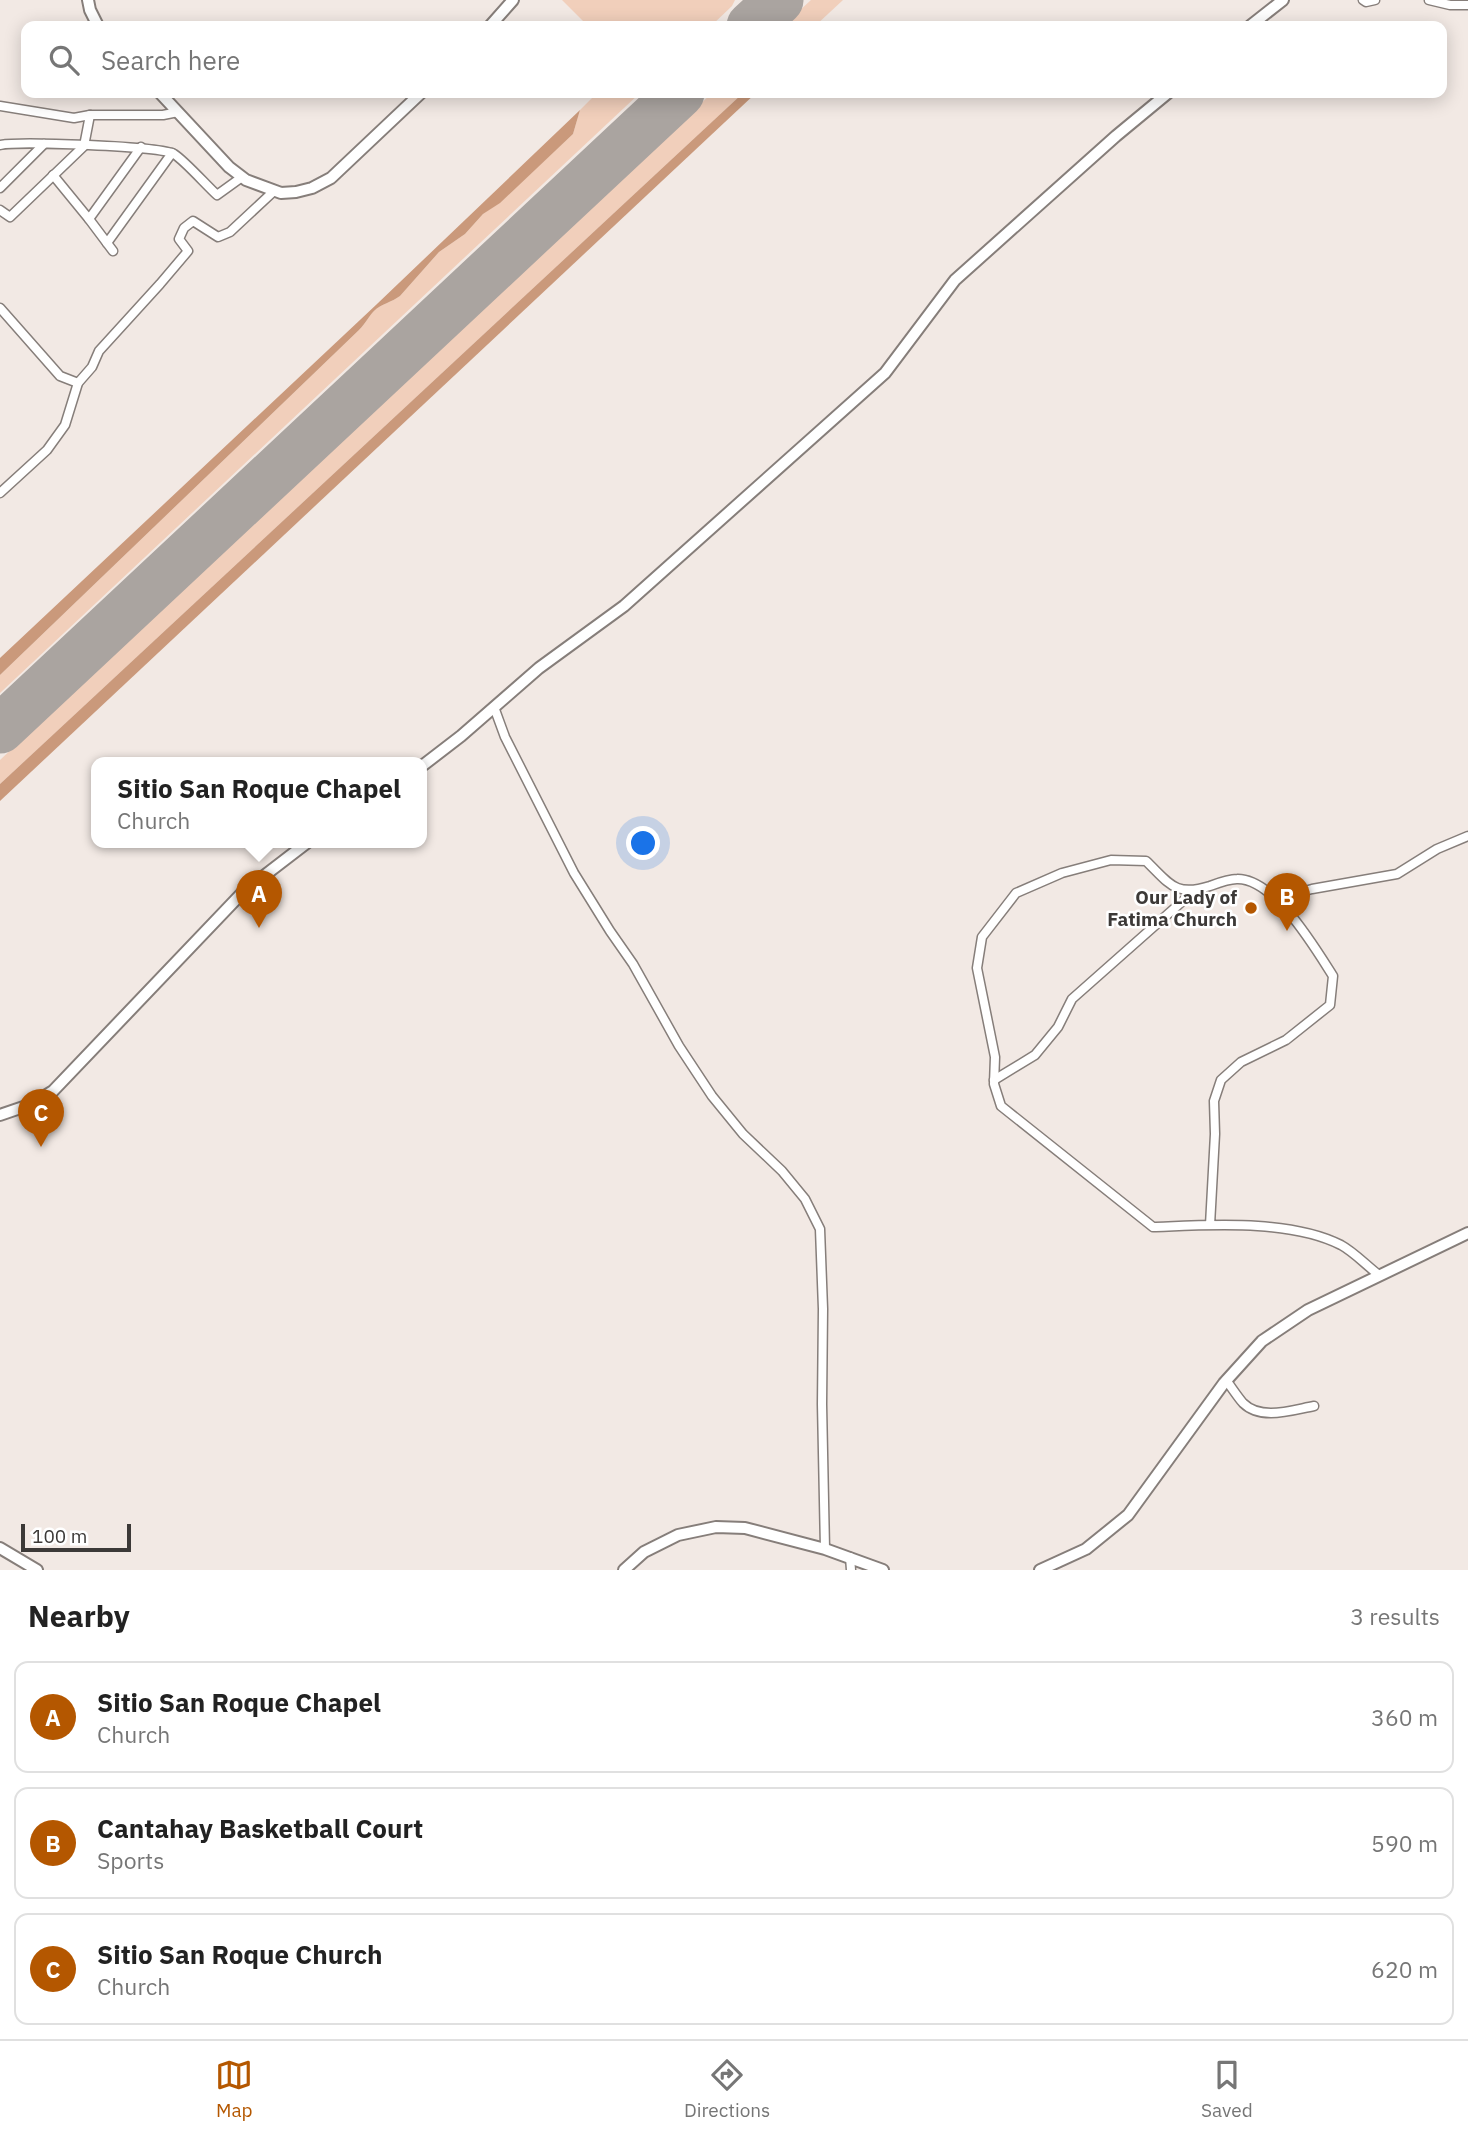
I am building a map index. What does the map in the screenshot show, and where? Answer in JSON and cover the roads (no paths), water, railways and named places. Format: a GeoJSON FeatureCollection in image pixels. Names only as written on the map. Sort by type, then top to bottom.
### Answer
{"type":"FeatureCollection","features":[{"type":"Feature","properties":{"kind":"street"},"geometry":{"type":"LineString","coordinates":[[88,0],[96,21]]}},
{"type":"Feature","properties":{"kind":"street"},"geometry":{"type":"LineString","coordinates":[[494,21],[513,0]]}},
{"type":"Feature","properties":{"kind":"street"},"geometry":{"type":"LineString","coordinates":[[1256,21],[1283,0]]}},
{"type":"Feature","properties":{"kind":"street"},"geometry":{"type":"LineString","coordinates":[[1363,0],[1375,0]]}},
{"type":"Feature","properties":{"kind":"street"},"geometry":{"type":"LineString","coordinates":[[1429,0],[1450,5],[1468,5]]}},
{"type":"Feature","properties":{"kind":"street"},"geometry":{"type":"LineString","coordinates":[[164,98],[229,167],[242,177],[281,193],[312,188],[331,178],[416,98]]}},
{"type":"Feature","properties":{"kind":"street"},"geometry":{"type":"LineString","coordinates":[[427,762],[540,668],[624,606],[885,373],[955,280],[1162,98]]}},
{"type":"Feature","properties":{"kind":"street"},"geometry":{"type":"LineString","coordinates":[[0,106],[74,118],[90,115],[163,115],[178,112]]}},
{"type":"Feature","properties":{"kind":"street"},"geometry":{"type":"LineString","coordinates":[[0,210],[10,217],[84,146],[90,115]]}},
{"type":"Feature","properties":{"kind":"street"},"geometry":{"type":"LineString","coordinates":[[0,188],[44,144]]}},
{"type":"Feature","properties":{"kind":"street"},"geometry":{"type":"LineString","coordinates":[[0,145],[141,147],[173,153],[217,195],[242,177]]}},
{"type":"Feature","properties":{"kind":"street"},"geometry":{"type":"LineString","coordinates":[[89,219],[141,147]]}},
{"type":"Feature","properties":{"kind":"street"},"geometry":{"type":"LineString","coordinates":[[107,243],[173,153]]}},
{"type":"Feature","properties":{"kind":"street"},"geometry":{"type":"LineString","coordinates":[[53,174],[113,251]]}},
{"type":"Feature","properties":{"kind":"street"},"geometry":{"type":"LineString","coordinates":[[0,493],[47,450],[65,425],[78,383],[92,367],[99,351],[188,251],[179,239],[184,228],[193,220],[218,237],[230,232],[274,191]]}},
{"type":"Feature","properties":{"kind":"street"},"geometry":{"type":"LineString","coordinates":[[0,308],[60,376],[78,383]]}},
{"type":"Feature","properties":{"kind":"street"},"geometry":{"type":"LineString","coordinates":[[494,707],[505,737],[574,873],[633,964],[679,1045],[712,1096],[805,1199],[820,1229],[825,1549]]}},
{"type":"Feature","properties":{"kind":"street"},"geometry":{"type":"LineString","coordinates":[[1281,905],[1293,894],[1396,874],[1437,849],[1468,836]]}},
{"type":"Feature","properties":{"kind":"street"},"geometry":{"type":"LineString","coordinates":[[0,1115],[32,1104],[53,1091],[243,892],[300,848]]}},
{"type":"Feature","properties":{"kind":"street"},"geometry":{"type":"LineString","coordinates":[[1210,1225],[1214,1101],[1221,1080],[1241,1062],[1286,1040],[1330,1005],[1334,976],[1292,914],[1256,884],[1237,879],[1194,891],[1176,889],[1146,861],[1111,860],[1062,873],[1016,893],[982,937],[978,968],[995,1057],[994,1080],[1001,1105],[1153,1227],[1210,1225],[1291,1229],[1342,1245],[1379,1275]]}},
{"type":"Feature","properties":{"kind":"street"},"geometry":{"type":"LineString","coordinates":[[994,1080],[1035,1055],[1058,1027],[1072,999],[1194,891]]}},
{"type":"Feature","properties":{"kind":"street"},"geometry":{"type":"LineString","coordinates":[[1040,1570],[1086,1549],[1128,1516],[1226,1380],[1262,1341],[1308,1310],[1468,1233]]}},
{"type":"Feature","properties":{"kind":"street"},"geometry":{"type":"LineString","coordinates":[[1226,1380],[1245,1405],[1259,1413],[1278,1413],[1314,1406]]}},
{"type":"Feature","properties":{"kind":"street"},"geometry":{"type":"LineString","coordinates":[[624,1570],[644,1552],[678,1535],[716,1527],[745,1528],[825,1549],[883,1570]]}},
{"type":"Feature","properties":{"kind":"street"},"geometry":{"type":"LineString","coordinates":[[0,1548],[37,1570]]}},
{"type":"Feature","properties":{"kind":"street"},"geometry":{"type":"LineString","coordinates":[[850,1557],[851,1570]]}},
{"type":"Feature","properties":{"kind":"place","name":"Our Lady of Fatima Church"},"geometry":{"type":"Point","coordinates":[1251,908]}},
{"type":"Feature","properties":{"kind":"place","name":"Sitio San Roque Chapel"},"geometry":{"type":"Point","coordinates":[259,928]}},
{"type":"Feature","properties":{"kind":"place","name":"Cantahay Basketball Court"},"geometry":{"type":"Point","coordinates":[1287,931]}},
{"type":"Feature","properties":{"kind":"place","name":"Sitio San Roque Church"},"geometry":{"type":"Point","coordinates":[41,1147]}}]}
